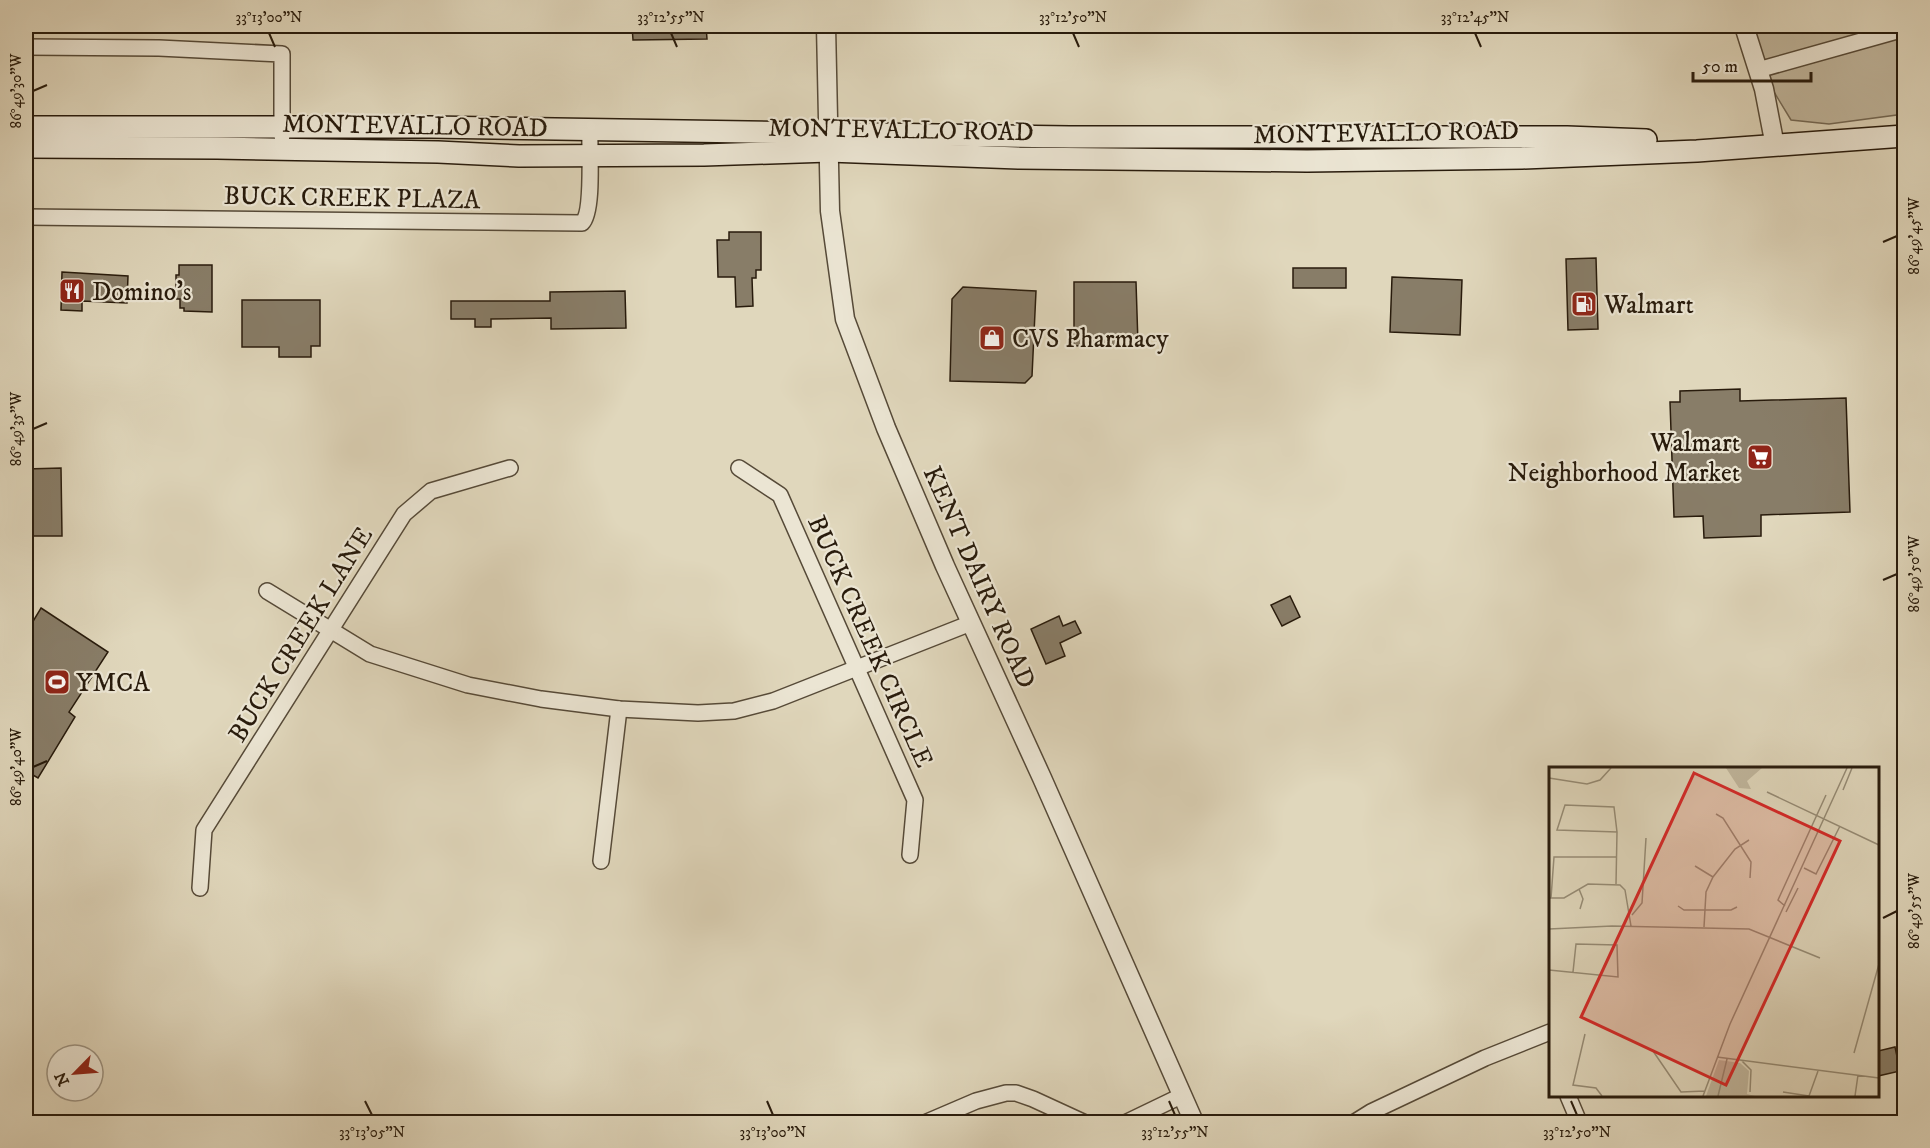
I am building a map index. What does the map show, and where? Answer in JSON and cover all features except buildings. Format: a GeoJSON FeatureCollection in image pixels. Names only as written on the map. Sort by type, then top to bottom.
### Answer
{"type":"FeatureCollection","features":[{"type":"Feature","properties":{"kind":"main road","name":"MONTEVALLO ROAD"},"geometry":{"type":"LineString","coordinates":[[26,127],[590,129],[829,142],[1070,137],[1567,137],[1775,146],[1905,136]]}},
{"type":"Feature","properties":{"kind":"main road","name":"MONTEVALLO ROAD"},"geometry":{"type":"LineString","coordinates":[[26,147],[281,149],[519,156],[704,155],[829,142]]}},
{"type":"Feature","properties":{"kind":"street","name":"KENT DAIRY ROAD"},"geometry":{"type":"LineString","coordinates":[[826,26],[830,211],[845,319],[886,428],[970,623],[1194,1122]]}},
{"type":"Feature","properties":{"kind":"street"},"geometry":{"type":"LineString","coordinates":[[1744,26],[1764,89],[1775,146]]}},
{"type":"Feature","properties":{"kind":"street"},"geometry":{"type":"LineString","coordinates":[[1758,70],[1905,29]]}},
{"type":"Feature","properties":{"kind":"street"},"geometry":{"type":"LineString","coordinates":[[26,47],[159,48],[282,54],[281,149]]}},
{"type":"Feature","properties":{"kind":"street","name":"BUCK CREEK PLAZA"},"geometry":{"type":"LineString","coordinates":[[26,217],[582,223],[586,219],[590,185],[590,129]]}},
{"type":"Feature","properties":{"kind":"street","name":"BUCK CREEK LANE"},"geometry":{"type":"LineString","coordinates":[[200,888],[204,830],[404,514],[431,491],[510,468]]}},
{"type":"Feature","properties":{"kind":"street","name":"BUCK CREEK CIRCLE"},"geometry":{"type":"LineString","coordinates":[[739,468],[780,495],[915,800],[910,855]]}},
{"type":"Feature","properties":{"kind":"street"},"geometry":{"type":"LineString","coordinates":[[267,591],[370,654],[468,685],[541,699],[619,710],[698,713],[734,711],[773,701],[970,623]]}},
{"type":"Feature","properties":{"kind":"street"},"geometry":{"type":"LineString","coordinates":[[602,861],[619,710]]}},
{"type":"Feature","properties":{"kind":"street"},"geometry":{"type":"LineString","coordinates":[[1355,1122],[1371,1112],[1485,1058],[1546,1033]]}},
{"type":"Feature","properties":{"kind":"street"},"geometry":{"type":"LineString","coordinates":[[927,1122],[976,1101],[1006,1093],[1016,1093],[1083,1122]]}},
{"type":"Feature","properties":{"kind":"street"},"geometry":{"type":"LineString","coordinates":[[1127,1122],[1183,1095]]}},
{"type":"Feature","properties":{"kind":"street"},"geometry":{"type":"LineString","coordinates":[[1569,1097],[1579,1122]]}},
{"type":"Feature","properties":{"kind":"shaded area"},"geometry":{"type":"Polygon","coordinates":[[[1752,26],[1904,26],[1904,114],[1829,124],[1791,120],[1774,92],[1752,26]]]}},
{"type":"Feature","properties":{"kind":"place","name":"Domino's"},"geometry":{"type":"Point","coordinates":[72,291]}},
{"type":"Feature","properties":{"kind":"place","name":"Walmart"},"geometry":{"type":"Point","coordinates":[1584,304]}},
{"type":"Feature","properties":{"kind":"place","name":"CVS Pharmacy"},"geometry":{"type":"Point","coordinates":[992,338]}},
{"type":"Feature","properties":{"kind":"place","name":"Walmart Neighborhood Market"},"geometry":{"type":"Point","coordinates":[1760,457]}},
{"type":"Feature","properties":{"kind":"place","name":"YMCA"},"geometry":{"type":"Point","coordinates":[57,682]}}]}
